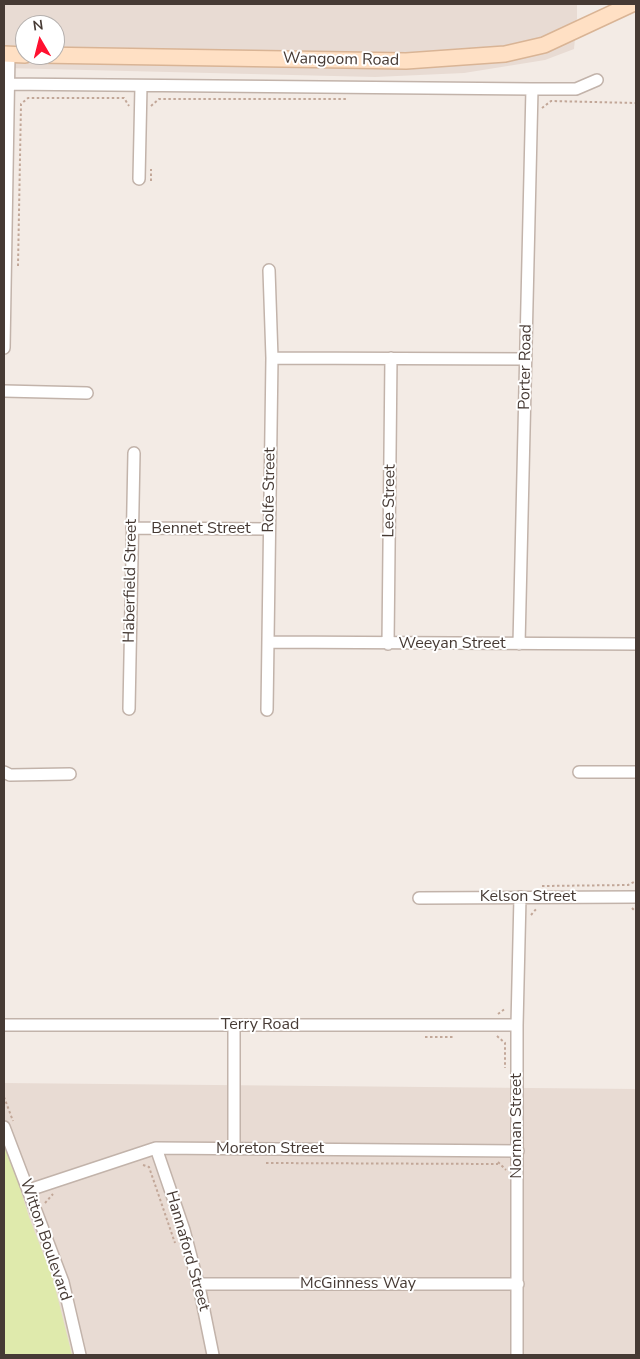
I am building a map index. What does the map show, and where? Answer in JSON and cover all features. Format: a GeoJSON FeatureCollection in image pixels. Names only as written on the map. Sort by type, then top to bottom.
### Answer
{"type":"FeatureCollection","features":[{"type":"Feature","properties":{"kind":"street","name":"Wangoom Road"},"geometry":{"type":"LineString","coordinates":[[65,55],[406,61],[506,54],[544,45],[632,4]]}},
{"type":"Feature","properties":{"kind":"street"},"geometry":{"type":"LineString","coordinates":[[4,348],[6,54]]}},
{"type":"Feature","properties":{"kind":"street","name":"Wangoom Road"},"geometry":{"type":"LineString","coordinates":[[6,84],[576,89],[597,80]]}},
{"type":"Feature","properties":{"kind":"street"},"geometry":{"type":"LineString","coordinates":[[139,179],[141,86]]}},
{"type":"Feature","properties":{"kind":"street","name":"Porter Road"},"geometry":{"type":"LineString","coordinates":[[519,644],[532,89]]}},
{"type":"Feature","properties":{"kind":"street","name":"Rolfe Street"},"geometry":{"type":"LineString","coordinates":[[266,710],[272,358],[270,270]]}},
{"type":"Feature","properties":{"kind":"street"},"geometry":{"type":"LineString","coordinates":[[272,358],[526,359]]}},
{"type":"Feature","properties":{"kind":"street","name":"Lee Street"},"geometry":{"type":"LineString","coordinates":[[388,644],[391,358]]}},
{"type":"Feature","properties":{"kind":"street"},"geometry":{"type":"LineString","coordinates":[[4,391],[87,393]]}},
{"type":"Feature","properties":{"kind":"street","name":"Haberfield Street"},"geometry":{"type":"LineString","coordinates":[[129,709],[134,453]]}},
{"type":"Feature","properties":{"kind":"street","name":"Bennet Street"},"geometry":{"type":"LineString","coordinates":[[132,528],[269,529]]}},
{"type":"Feature","properties":{"kind":"street","name":"Weeyan Street"},"geometry":{"type":"LineString","coordinates":[[268,642],[636,644]]}},
{"type":"Feature","properties":{"kind":"street"},"geometry":{"type":"LineString","coordinates":[[4,772],[10,776],[70,774]]}},
{"type":"Feature","properties":{"kind":"street"},"geometry":{"type":"LineString","coordinates":[[579,772],[636,772]]}},
{"type":"Feature","properties":{"kind":"street","name":"Norman Street"},"geometry":{"type":"LineString","coordinates":[[517,1355],[517,1025],[520,897]]}},
{"type":"Feature","properties":{"kind":"street","name":"Kelson Street"},"geometry":{"type":"LineString","coordinates":[[419,898],[636,897]]}},
{"type":"Feature","properties":{"kind":"street","name":"Terry Road"},"geometry":{"type":"LineString","coordinates":[[4,1025],[517,1025]]}},
{"type":"Feature","properties":{"kind":"street"},"geometry":{"type":"LineString","coordinates":[[234,1025],[234,1148]]}},
{"type":"Feature","properties":{"kind":"street","name":"Witton Boulevard"},"geometry":{"type":"LineString","coordinates":[[9,1125],[28,1190],[63,1282],[80,1355]]}},
{"type":"Feature","properties":{"kind":"street","name":"Moreton Street"},"geometry":{"type":"LineString","coordinates":[[28,1190],[156,1148],[518,1150]]}},
{"type":"Feature","properties":{"kind":"street","name":"Hannaford Street"},"geometry":{"type":"LineString","coordinates":[[156,1148],[184,1230],[214,1355]]}},
{"type":"Feature","properties":{"kind":"street","name":"McGinness Way"},"geometry":{"type":"LineString","coordinates":[[198,1284],[518,1284]]}},
{"type":"Feature","properties":{"kind":"path"},"geometry":{"type":"LineString","coordinates":[[18,266],[20,104],[28,98],[124,98],[129,110]]}},
{"type":"Feature","properties":{"kind":"path"},"geometry":{"type":"LineString","coordinates":[[151,110],[151,106],[159,99],[356,99]]}},
{"type":"Feature","properties":{"kind":"path"},"geometry":{"type":"LineString","coordinates":[[542,111],[542,107],[551,101],[636,103]]}},
{"type":"Feature","properties":{"kind":"path"},"geometry":{"type":"LineString","coordinates":[[535,886],[628,885],[636,881]]}},
{"type":"Feature","properties":{"kind":"path"},"geometry":{"type":"LineString","coordinates":[[628,907],[636,912]]}},
{"type":"Feature","properties":{"kind":"path"},"geometry":{"type":"LineString","coordinates":[[531,917],[531,914],[537,908],[545,908]]}},
{"type":"Feature","properties":{"kind":"path"},"geometry":{"type":"LineString","coordinates":[[491,1014],[500,1014],[506,1008],[506,999]]}},
{"type":"Feature","properties":{"kind":"path"},"geometry":{"type":"LineString","coordinates":[[489,1036],[498,1036],[505,1043],[506,1071]]}},
{"type":"Feature","properties":{"kind":"path"},"geometry":{"type":"LineString","coordinates":[[425,1037],[462,1037]]}},
{"type":"Feature","properties":{"kind":"path"},"geometry":{"type":"LineString","coordinates":[[4,1097],[9,1125]]}},
{"type":"Feature","properties":{"kind":"path"},"geometry":{"type":"LineString","coordinates":[[497,1151],[498,1164]]}},
{"type":"Feature","properties":{"kind":"path"},"geometry":{"type":"LineString","coordinates":[[266,1163],[498,1164],[506,1171]]}},
{"type":"Feature","properties":{"kind":"path"},"geometry":{"type":"LineString","coordinates":[[140,1164],[149,1167],[177,1248]]}},
{"type":"Feature","properties":{"kind":"path"},"geometry":{"type":"LineString","coordinates":[[44,1204],[50,1196],[55,1194],[50,1183]]}},
{"type":"Feature","properties":{"kind":"path"},"geometry":{"type":"LineString","coordinates":[[636,1192],[636,1355]]}},
{"type":"Feature","properties":{"kind":"shaded area"},"geometry":{"type":"Polygon","coordinates":[[[4,4],[577,4],[574,49],[545,60],[464,73],[375,77],[4,68],[4,4]]]}},
{"type":"Feature","properties":{"kind":"shaded area"},"geometry":{"type":"Polygon","coordinates":[[[4,1083],[636,1089],[636,1355],[4,1355],[4,1083]]]}},
{"type":"Feature","properties":{"kind":"green space"},"geometry":{"type":"Polygon","coordinates":[[[4,1136],[29,1217],[53,1279],[72,1355],[4,1355],[4,1136]]]}}]}
